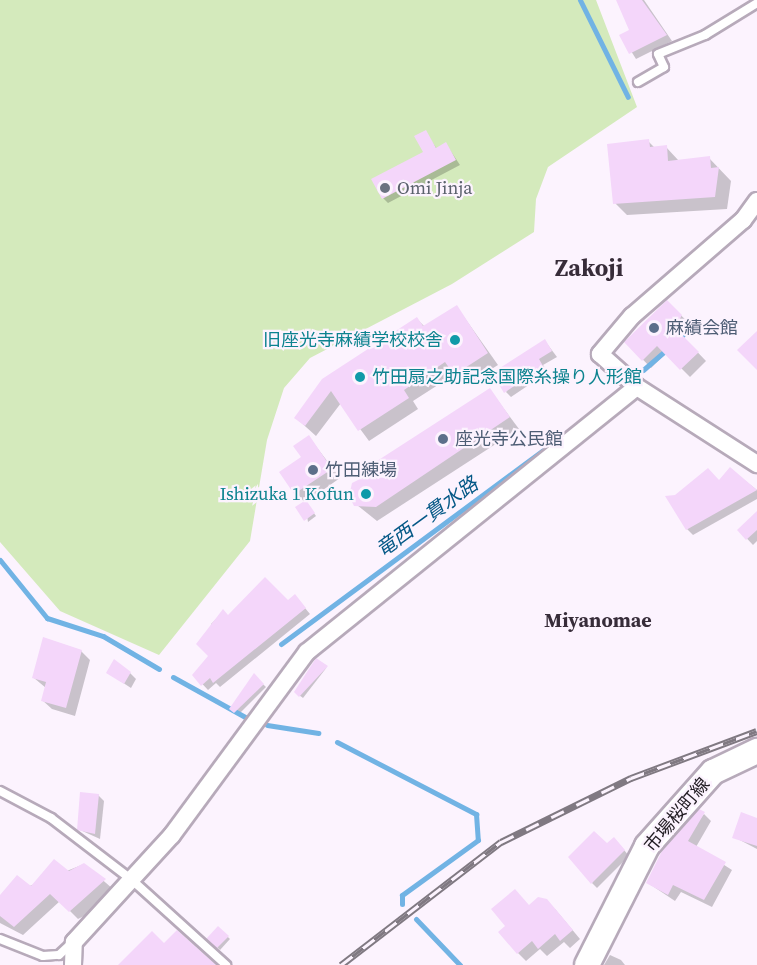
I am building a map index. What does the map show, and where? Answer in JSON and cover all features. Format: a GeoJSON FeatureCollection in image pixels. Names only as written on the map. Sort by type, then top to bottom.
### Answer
{"type":"FeatureCollection","features":[{"type":"Feature","properties":{"kind":"main road","name":"市場桜町線"},"geometry":{"type":"LineString","coordinates":[[587,965],[647,846],[713,772],[757,751]]}},
{"type":"Feature","properties":{"kind":"street"},"geometry":{"type":"LineString","coordinates":[[757,201],[743,220],[632,316],[600,354],[637,387],[757,464]]}},
{"type":"Feature","properties":{"kind":"street"},"geometry":{"type":"LineString","coordinates":[[73,965],[74,942],[172,836],[307,652],[637,387]]}},
{"type":"Feature","properties":{"kind":"lane"},"geometry":{"type":"LineString","coordinates":[[638,82],[664,67],[658,54],[705,35],[757,3]]}},
{"type":"Feature","properties":{"kind":"lane"},"geometry":{"type":"LineString","coordinates":[[0,791],[51,818],[132,880],[226,965]]}},
{"type":"Feature","properties":{"kind":"lane"},"geometry":{"type":"LineString","coordinates":[[0,939],[43,956],[59,955],[74,942]]}},
{"type":"Feature","properties":{"kind":"green space"},"geometry":{"type":"Polygon","coordinates":[[[0,0],[596,0],[637,107],[548,167],[536,199],[534,232],[452,284],[310,358],[284,388],[267,440],[250,541],[159,655],[60,611],[0,542],[0,0]]]}},
{"type":"Feature","properties":{"kind":"building"},"geometry":{"type":"Polygon","coordinates":[[[616,0],[642,0],[667,35],[629,54],[619,35],[629,30],[616,0]]]}},
{"type":"Feature","properties":{"kind":"building"},"geometry":{"type":"Polygon","coordinates":[[[426,130],[436,148],[446,142],[456,160],[382,199],[371,179],[423,152],[414,136],[426,130]]]}},
{"type":"Feature","properties":{"kind":"building"},"geometry":{"type":"Polygon","coordinates":[[[649,139],[650,147],[667,145],[668,161],[710,156],[711,168],[719,167],[715,197],[613,204],[607,144],[649,139]]]}},
{"type":"Feature","properties":{"kind":"building"},"geometry":{"type":"Polygon","coordinates":[[[667,300],[682,315],[675,328],[699,352],[680,370],[657,346],[642,361],[624,342],[667,300]]]}},
{"type":"Feature","properties":{"kind":"building"},"geometry":{"type":"Polygon","coordinates":[[[457,305],[488,353],[454,375],[445,362],[404,390],[409,398],[358,431],[331,391],[305,426],[294,418],[322,379],[417,317],[423,326],[457,305]]]}},
{"type":"Feature","properties":{"kind":"building"},"geometry":{"type":"Polygon","coordinates":[[[757,331],[757,370],[737,350],[757,331]]]}},
{"type":"Feature","properties":{"kind":"building"},"geometry":{"type":"Polygon","coordinates":[[[545,339],[552,351],[539,359],[543,366],[504,393],[492,373],[545,339]]]}},
{"type":"Feature","properties":{"kind":"building","name":"座光寺公民館"},"geometry":{"type":"Polygon","coordinates":[[[490,388],[510,417],[376,507],[354,506],[349,496],[352,483],[364,477],[388,478],[377,461],[490,388]]]}},
{"type":"Feature","properties":{"kind":"building"},"geometry":{"type":"Polygon","coordinates":[[[309,435],[332,469],[294,494],[279,472],[301,457],[293,446],[309,435]]]}},
{"type":"Feature","properties":{"kind":"building"},"geometry":{"type":"Polygon","coordinates":[[[730,467],[757,490],[686,530],[665,496],[675,495],[708,468],[719,480],[730,467]]]}},
{"type":"Feature","properties":{"kind":"building"},"geometry":{"type":"Polygon","coordinates":[[[306,500],[315,513],[304,521],[295,507],[306,500]]]}},
{"type":"Feature","properties":{"kind":"building"},"geometry":{"type":"Polygon","coordinates":[[[757,511],[757,530],[746,540],[737,530],[757,511]]]}},
{"type":"Feature","properties":{"kind":"building"},"geometry":{"type":"Polygon","coordinates":[[[265,577],[288,600],[295,594],[306,608],[213,683],[210,678],[201,686],[192,675],[208,656],[196,644],[223,609],[228,615],[265,577]]]}},
{"type":"Feature","properties":{"kind":"building"},"geometry":{"type":"Polygon","coordinates":[[[43,637],[82,650],[66,708],[41,701],[46,682],[32,678],[43,637]]]}},
{"type":"Feature","properties":{"kind":"building"},"geometry":{"type":"Polygon","coordinates":[[[316,658],[328,666],[299,697],[294,692],[316,658]]]}},
{"type":"Feature","properties":{"kind":"building"},"geometry":{"type":"Polygon","coordinates":[[[114,659],[131,672],[124,684],[106,673],[114,659]]]}},
{"type":"Feature","properties":{"kind":"building"},"geometry":{"type":"Polygon","coordinates":[[[254,673],[264,684],[234,713],[229,709],[254,673]]]}},
{"type":"Feature","properties":{"kind":"building"},"geometry":{"type":"Polygon","coordinates":[[[80,792],[99,794],[95,834],[77,830],[80,792]]]}},
{"type":"Feature","properties":{"kind":"building"},"geometry":{"type":"Polygon","coordinates":[[[699,809],[705,812],[688,841],[726,862],[704,900],[673,885],[668,895],[646,883],[662,851],[699,809]]]}},
{"type":"Feature","properties":{"kind":"building"},"geometry":{"type":"Polygon","coordinates":[[[741,812],[757,818],[757,846],[732,838],[741,812]]]}},
{"type":"Feature","properties":{"kind":"building"},"geometry":{"type":"Polygon","coordinates":[[[594,831],[607,843],[614,837],[625,850],[591,884],[568,857],[594,831]]]}},
{"type":"Feature","properties":{"kind":"building"},"geometry":{"type":"Polygon","coordinates":[[[54,859],[69,871],[84,863],[106,879],[69,912],[50,894],[14,927],[0,916],[0,895],[17,875],[31,886],[54,859]]]}},
{"type":"Feature","properties":{"kind":"building"},"geometry":{"type":"Polygon","coordinates":[[[515,889],[529,905],[538,897],[547,899],[573,930],[560,941],[555,934],[538,949],[532,941],[517,954],[498,932],[505,926],[491,909],[515,889]]]}},
{"type":"Feature","properties":{"kind":"building"},"geometry":{"type":"Polygon","coordinates":[[[218,926],[229,936],[217,948],[206,939],[218,926]]]}},
{"type":"Feature","properties":{"kind":"building"},"geometry":{"type":"Polygon","coordinates":[[[177,930],[216,965],[118,965],[152,931],[164,943],[177,930]]]}},
{"type":"Feature","properties":{"kind":"waterway"},"geometry":{"type":"LineString","coordinates":[[580,0],[628,97]]}},
{"type":"Feature","properties":{"kind":"waterway","name":"竜西一貫水路"},"geometry":{"type":"LineString","coordinates":[[679,338],[694,325]]}},
{"type":"Feature","properties":{"kind":"waterway","name":"竜西一貫水路"},"geometry":{"type":"LineString","coordinates":[[643,370],[668,348]]}},
{"type":"Feature","properties":{"kind":"waterway","name":"竜西一貫水路"},"geometry":{"type":"LineString","coordinates":[[281,644],[578,424]]}},
{"type":"Feature","properties":{"kind":"waterway"},"geometry":{"type":"LineString","coordinates":[[0,560],[47,618],[103,636],[159,669]]}},
{"type":"Feature","properties":{"kind":"waterway"},"geometry":{"type":"LineString","coordinates":[[173,677],[247,718]]}},
{"type":"Feature","properties":{"kind":"waterway"},"geometry":{"type":"LineString","coordinates":[[267,725],[318,733]]}},
{"type":"Feature","properties":{"kind":"waterway"},"geometry":{"type":"LineString","coordinates":[[337,742],[476,814],[478,840],[402,895],[402,904]]}},
{"type":"Feature","properties":{"kind":"waterway"},"geometry":{"type":"LineString","coordinates":[[416,919],[460,965]]}},
{"type":"Feature","properties":{"kind":"railway"},"geometry":{"type":"LineString","coordinates":[[341,965],[501,842],[631,778],[757,731]]}},
{"type":"Feature","properties":{"kind":"place","name":"Omi Jinja"},"geometry":{"type":"Point","coordinates":[385,188]}},
{"type":"Feature","properties":{"kind":"place","name":"麻績会館"},"geometry":{"type":"Point","coordinates":[654,328]}},
{"type":"Feature","properties":{"kind":"place","name":"旧座光寺麻績学校校舎"},"geometry":{"type":"Point","coordinates":[455,340]}},
{"type":"Feature","properties":{"kind":"place","name":"竹田扇之助記念国際糸操り人形館"},"geometry":{"type":"Point","coordinates":[360,377]}},
{"type":"Feature","properties":{"kind":"place","name":"座光寺公民館"},"geometry":{"type":"Point","coordinates":[443,439]}},
{"type":"Feature","properties":{"kind":"place","name":"竹田練場"},"geometry":{"type":"Point","coordinates":[313,470]}},
{"type":"Feature","properties":{"kind":"place","name":"Ishizuka 1 Kofun"},"geometry":{"type":"Point","coordinates":[366,494]}},
{"type":"Feature","properties":{"kind":"district","name":"Zakoji"},"geometry":{"type":"Point","coordinates":[589,268]}},
{"type":"Feature","properties":{"kind":"district","name":"Miyanomae"},"geometry":{"type":"Point","coordinates":[598,620]}}]}
